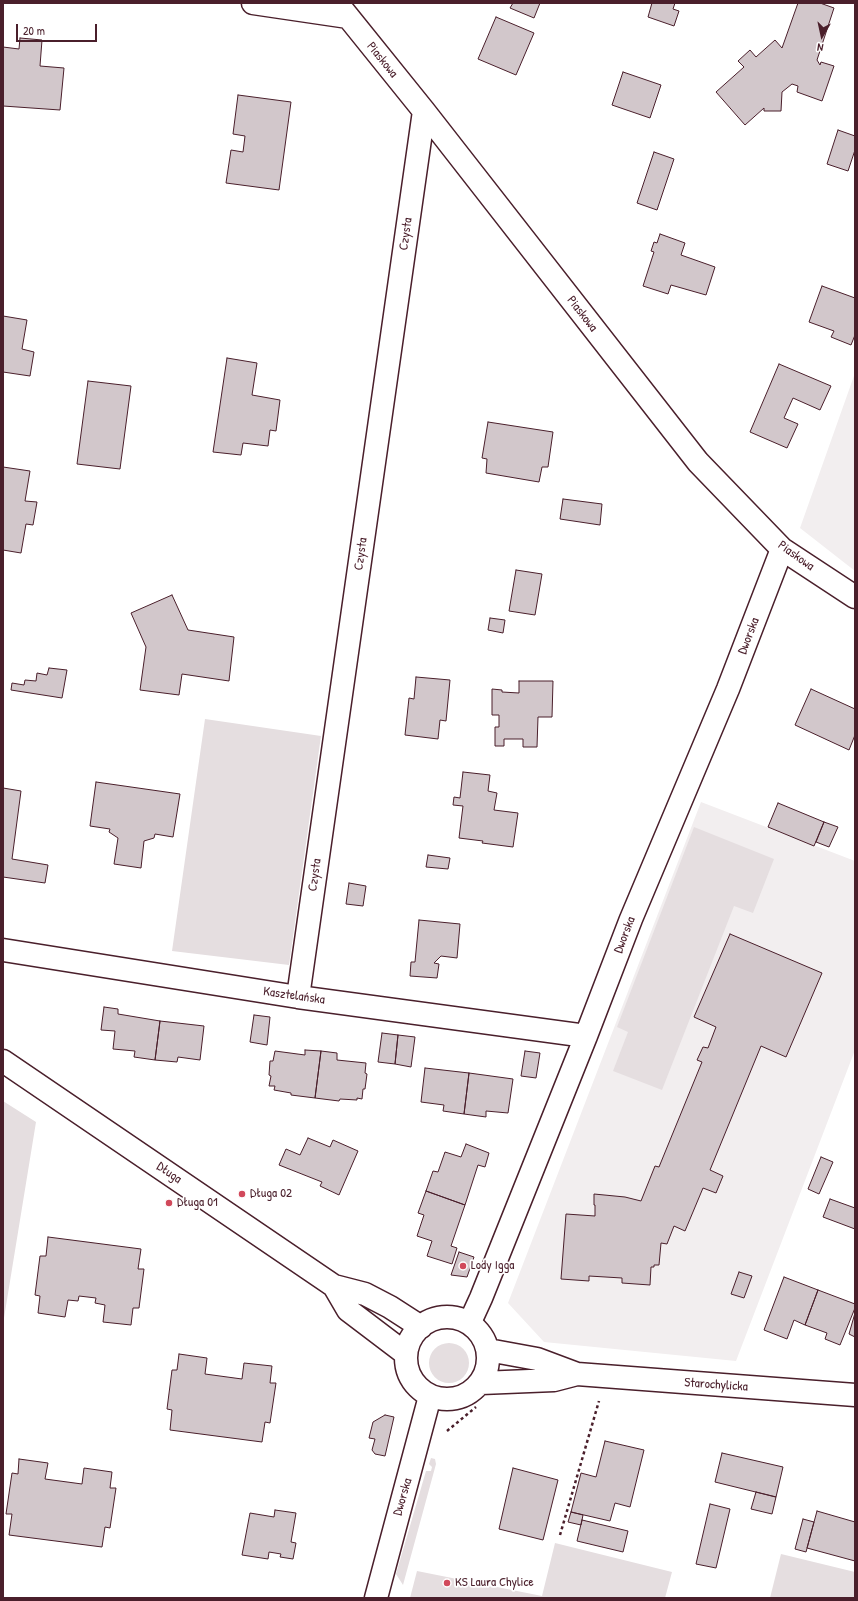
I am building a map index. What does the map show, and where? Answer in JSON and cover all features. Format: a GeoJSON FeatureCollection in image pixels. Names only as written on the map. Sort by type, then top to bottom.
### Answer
{"type":"FeatureCollection","features":[{"type":"Feature","properties":{"kind":"street"},"geometry":{"type":"LineString","coordinates":[[253,3],[342,10]]}},
{"type":"Feature","properties":{"kind":"street","name":"Piaskowa"},"geometry":{"type":"LineString","coordinates":[[342,10],[424,111],[698,462],[782,549],[855,597]]}},
{"type":"Feature","properties":{"kind":"street","name":"Czysta"},"geometry":{"type":"LineString","coordinates":[[298,998],[424,111]]}},
{"type":"Feature","properties":{"kind":"street","name":"Dworska"},"geometry":{"type":"LineString","coordinates":[[470,1322],[586,1036],[631,919],[728,689],[782,549]]}},
{"type":"Feature","properties":{"kind":"street","name":"Kasztelańska"},"geometry":{"type":"LineString","coordinates":[[3,950],[298,998],[586,1036]]}},
{"type":"Feature","properties":{"kind":"street","name":"Długa"},"geometry":{"type":"LineString","coordinates":[[3,1061],[334,1286],[365,1294],[390,1307],[421,1327]]}},
{"type":"Feature","properties":{"kind":"street","name":"Długa"},"geometry":{"type":"LineString","coordinates":[[334,1286],[348,1310],[406,1354]]}},
{"type":"Feature","properties":{"kind":"street"},"geometry":{"type":"LineString","coordinates":[[449,1316],[461,1318],[470,1322],[480,1332],[486,1342],[488,1350],[489,1356],[487,1370],[481,1383],[471,1392],[458,1398],[444,1400],[430,1396],[419,1389],[411,1379],[406,1367],[408,1342],[415,1331],[425,1323],[437,1318],[449,1316]]}},
{"type":"Feature","properties":{"kind":"street","name":"Starochylicka"},"geometry":{"type":"LineString","coordinates":[[488,1350],[536,1359],[577,1374],[855,1395]]}},
{"type":"Feature","properties":{"kind":"street","name":"Starochylicka"},"geometry":{"type":"LineString","coordinates":[[481,1383],[554,1380],[577,1374]]}},
{"type":"Feature","properties":{"kind":"street","name":"Dworska"},"geometry":{"type":"LineString","coordinates":[[376,1598],[430,1396]]}},
{"type":"Feature","properties":{"kind":"path"},"geometry":{"type":"LineString","coordinates":[[560,1535],[599,1400]]}},
{"type":"Feature","properties":{"kind":"path"},"geometry":{"type":"LineString","coordinates":[[442,1436],[476,1407],[483,1406]]}},
{"type":"Feature","properties":{"kind":"shaded area"},"geometry":{"type":"Polygon","coordinates":[[[855,373],[855,571],[800,528],[855,373]]]}},
{"type":"Feature","properties":{"kind":"shaded area"},"geometry":{"type":"Polygon","coordinates":[[[205,719],[321,736],[289,965],[172,951],[205,719]]]}},
{"type":"Feature","properties":{"kind":"shaded area"},"geometry":{"type":"Polygon","coordinates":[[[701,802],[855,861],[855,1050],[736,1361],[544,1342],[508,1303],[701,802]]]}},
{"type":"Feature","properties":{"kind":"shaded area"},"geometry":{"type":"Polygon","coordinates":[[[694,827],[774,859],[753,913],[734,906],[662,1090],[613,1071],[628,1032],[617,1027],[694,827]]]}},
{"type":"Feature","properties":{"kind":"shaded area"},"geometry":{"type":"Polygon","coordinates":[[[3,1101],[36,1122],[4,1318],[3,1317],[3,1101]]]}},
{"type":"Feature","properties":{"kind":"shaded area"},"geometry":{"type":"Polygon","coordinates":[[[453,1343],[460,1346],[466,1352],[469,1363],[468,1371],[460,1380],[453,1383],[445,1383],[438,1380],[430,1371],[429,1359],[432,1352],[441,1344],[453,1343]]]}},
{"type":"Feature","properties":{"kind":"shaded area"},"geometry":{"type":"Polygon","coordinates":[[[431,1458],[435,1459],[436,1464],[403,1585],[396,1574],[426,1471],[431,1471],[432,1467],[429,1464],[431,1458]]]}},
{"type":"Feature","properties":{"kind":"shaded area"},"geometry":{"type":"Polygon","coordinates":[[[555,1543],[672,1572],[665,1598],[410,1598],[417,1571],[542,1596],[555,1543]]]}},
{"type":"Feature","properties":{"kind":"shaded area"},"geometry":{"type":"Polygon","coordinates":[[[781,1554],[855,1572],[855,1598],[770,1598],[781,1554]]]}},
{"type":"Feature","properties":{"kind":"building"},"geometry":{"type":"Polygon","coordinates":[[[513,3],[540,3],[534,18],[510,8],[513,3]]]}},
{"type":"Feature","properties":{"kind":"building"},"geometry":{"type":"Polygon","coordinates":[[[652,3],[675,3],[673,9],[679,11],[674,26],[648,17],[652,3]]]}},
{"type":"Feature","properties":{"kind":"building"},"geometry":{"type":"Polygon","coordinates":[[[798,3],[820,3],[834,8],[817,60],[820,65],[821,62],[834,66],[822,101],[797,92],[798,86],[792,84],[782,92],[781,111],[764,111],[764,108],[745,125],[716,92],[744,67],[738,61],[750,50],[756,57],[775,40],[782,48],[798,3]]]}},
{"type":"Feature","properties":{"kind":"building"},"geometry":{"type":"Polygon","coordinates":[[[496,17],[534,33],[516,75],[478,59],[496,17]]]}},
{"type":"Feature","properties":{"kind":"building"},"geometry":{"type":"Polygon","coordinates":[[[20,38],[42,40],[40,66],[64,68],[60,110],[3,106],[3,47],[19,49],[20,38]]]}},
{"type":"Feature","properties":{"kind":"building"},"geometry":{"type":"Polygon","coordinates":[[[623,72],[661,85],[650,118],[612,105],[623,72]]]}},
{"type":"Feature","properties":{"kind":"building"},"geometry":{"type":"Polygon","coordinates":[[[238,95],[291,102],[279,190],[226,183],[231,150],[243,152],[245,136],[233,134],[238,95]]]}},
{"type":"Feature","properties":{"kind":"building"},"geometry":{"type":"Polygon","coordinates":[[[838,130],[855,136],[855,150],[848,171],[827,164],[838,130]]]}},
{"type":"Feature","properties":{"kind":"building"},"geometry":{"type":"Polygon","coordinates":[[[654,152],[674,159],[657,210],[637,203],[654,152]]]}},
{"type":"Feature","properties":{"kind":"building"},"geometry":{"type":"Polygon","coordinates":[[[660,234],[685,243],[681,255],[715,267],[706,295],[671,285],[668,294],[643,286],[654,252],[651,251],[654,242],[657,243],[660,234]]]}},
{"type":"Feature","properties":{"kind":"building"},"geometry":{"type":"Polygon","coordinates":[[[822,286],[855,298],[855,335],[851,345],[831,337],[834,331],[809,322],[822,286]]]}},
{"type":"Feature","properties":{"kind":"building"},"geometry":{"type":"Polygon","coordinates":[[[3,316],[27,320],[22,349],[34,352],[30,376],[3,372],[3,316]]]}},
{"type":"Feature","properties":{"kind":"building"},"geometry":{"type":"Polygon","coordinates":[[[227,358],[257,363],[252,395],[280,400],[276,431],[270,430],[268,446],[243,443],[241,455],[213,452],[227,358]]]}},
{"type":"Feature","properties":{"kind":"building"},"geometry":{"type":"Polygon","coordinates":[[[779,364],[831,386],[820,410],[793,398],[784,418],[798,424],[787,448],[750,432],[779,364]]]}},
{"type":"Feature","properties":{"kind":"building"},"geometry":{"type":"Polygon","coordinates":[[[88,381],[131,386],[120,469],[77,464],[88,381]]]}},
{"type":"Feature","properties":{"kind":"building"},"geometry":{"type":"Polygon","coordinates":[[[488,422],[553,432],[548,467],[542,467],[539,482],[486,473],[487,459],[482,458],[488,422]]]}},
{"type":"Feature","properties":{"kind":"building"},"geometry":{"type":"Polygon","coordinates":[[[3,467],[30,471],[25,501],[37,502],[33,525],[26,524],[21,553],[3,550],[3,467]]]}},
{"type":"Feature","properties":{"kind":"building"},"geometry":{"type":"Polygon","coordinates":[[[563,499],[602,504],[600,525],[560,519],[563,499]]]}},
{"type":"Feature","properties":{"kind":"building"},"geometry":{"type":"Polygon","coordinates":[[[516,570],[542,574],[535,615],[509,611],[516,570]]]}},
{"type":"Feature","properties":{"kind":"building"},"geometry":{"type":"Polygon","coordinates":[[[172,595],[188,630],[234,637],[229,681],[182,674],[179,695],[140,690],[146,647],[131,613],[172,595]]]}},
{"type":"Feature","properties":{"kind":"building"},"geometry":{"type":"Polygon","coordinates":[[[490,618],[505,620],[503,633],[488,630],[490,618]]]}},
{"type":"Feature","properties":{"kind":"building"},"geometry":{"type":"Polygon","coordinates":[[[49,668],[67,670],[62,698],[11,690],[12,683],[24,685],[25,680],[36,681],[37,673],[47,675],[49,668]]]}},
{"type":"Feature","properties":{"kind":"building"},"geometry":{"type":"Polygon","coordinates":[[[416,677],[450,680],[446,721],[440,720],[438,739],[405,735],[409,698],[414,699],[416,677]]]}},
{"type":"Feature","properties":{"kind":"building"},"geometry":{"type":"Polygon","coordinates":[[[519,681],[553,681],[552,717],[538,717],[537,747],[523,747],[523,739],[504,739],[504,746],[495,746],[495,727],[499,727],[499,715],[492,715],[492,689],[502,690],[502,692],[519,693],[519,681]]]}},
{"type":"Feature","properties":{"kind":"building"},"geometry":{"type":"Polygon","coordinates":[[[811,689],[855,709],[855,735],[849,750],[795,725],[811,689]]]}},
{"type":"Feature","properties":{"kind":"building"},"geometry":{"type":"Polygon","coordinates":[[[463,772],[490,775],[488,791],[497,793],[494,810],[518,813],[513,847],[459,838],[463,806],[453,805],[454,797],[460,798],[463,772]]]}},
{"type":"Feature","properties":{"kind":"building"},"geometry":{"type":"Polygon","coordinates":[[[96,782],[180,794],[173,837],[155,834],[154,838],[144,841],[141,868],[114,864],[118,838],[109,832],[110,829],[90,826],[96,782]]]}},
{"type":"Feature","properties":{"kind":"building"},"geometry":{"type":"Polygon","coordinates":[[[3,788],[21,791],[12,859],[48,865],[45,883],[3,877],[3,788]]]}},
{"type":"Feature","properties":{"kind":"building"},"geometry":{"type":"Polygon","coordinates":[[[778,803],[824,822],[814,846],[768,827],[778,803]]]}},
{"type":"Feature","properties":{"kind":"building"},"geometry":{"type":"Polygon","coordinates":[[[824,822],[838,827],[829,847],[816,842],[824,822]]]}},
{"type":"Feature","properties":{"kind":"building"},"geometry":{"type":"Polygon","coordinates":[[[428,855],[450,858],[448,869],[426,867],[428,855]]]}},
{"type":"Feature","properties":{"kind":"building"},"geometry":{"type":"Polygon","coordinates":[[[349,883],[366,886],[363,906],[346,904],[349,883]]]}},
{"type":"Feature","properties":{"kind":"building"},"geometry":{"type":"Polygon","coordinates":[[[419,920],[460,924],[457,958],[441,956],[434,963],[439,964],[437,978],[410,976],[411,962],[415,962],[419,920]]]}},
{"type":"Feature","properties":{"kind":"building"},"geometry":{"type":"Polygon","coordinates":[[[730,934],[822,973],[786,1057],[761,1046],[710,1170],[723,1176],[716,1193],[703,1188],[685,1231],[674,1226],[667,1244],[661,1243],[659,1265],[654,1265],[654,1267],[651,1267],[650,1285],[622,1283],[622,1278],[589,1276],[589,1281],[561,1279],[566,1214],[595,1216],[594,1194],[625,1197],[641,1201],[655,1166],[659,1167],[702,1062],[697,1060],[703,1047],[708,1048],[716,1027],[694,1017],[730,934]]]}},
{"type":"Feature","properties":{"kind":"building"},"geometry":{"type":"Polygon","coordinates":[[[104,1007],[118,1009],[118,1014],[160,1021],[155,1060],[134,1057],[135,1051],[113,1049],[115,1031],[101,1030],[104,1007]]]}},
{"type":"Feature","properties":{"kind":"building"},"geometry":{"type":"Polygon","coordinates":[[[254,1015],[270,1017],[267,1045],[250,1042],[254,1015]]]}},
{"type":"Feature","properties":{"kind":"building"},"geometry":{"type":"Polygon","coordinates":[[[160,1021],[204,1026],[200,1060],[178,1057],[177,1062],[155,1060],[160,1021]]]}},
{"type":"Feature","properties":{"kind":"building"},"geometry":{"type":"Polygon","coordinates":[[[382,1033],[398,1035],[395,1064],[378,1062],[382,1033]]]}},
{"type":"Feature","properties":{"kind":"building"},"geometry":{"type":"Polygon","coordinates":[[[398,1035],[415,1037],[411,1067],[395,1064],[398,1035]]]}},
{"type":"Feature","properties":{"kind":"building"},"geometry":{"type":"Polygon","coordinates":[[[305,1050],[321,1051],[315,1098],[291,1095],[291,1093],[274,1090],[275,1086],[269,1086],[271,1076],[269,1075],[270,1061],[273,1061],[275,1051],[305,1055],[305,1050]]]}},
{"type":"Feature","properties":{"kind":"building"},"geometry":{"type":"Polygon","coordinates":[[[321,1051],[337,1053],[337,1060],[366,1063],[365,1073],[367,1074],[362,1099],[340,1099],[339,1101],[315,1098],[321,1051]]]}},
{"type":"Feature","properties":{"kind":"building"},"geometry":{"type":"Polygon","coordinates":[[[525,1051],[540,1053],[536,1078],[521,1076],[525,1051]]]}},
{"type":"Feature","properties":{"kind":"building"},"geometry":{"type":"Polygon","coordinates":[[[425,1068],[469,1073],[464,1114],[443,1111],[444,1105],[421,1102],[425,1068]]]}},
{"type":"Feature","properties":{"kind":"building"},"geometry":{"type":"Polygon","coordinates":[[[469,1073],[513,1079],[508,1113],[486,1111],[486,1117],[464,1114],[469,1073]]]}},
{"type":"Feature","properties":{"kind":"building"},"geometry":{"type":"Polygon","coordinates":[[[308,1138],[330,1147],[333,1140],[358,1151],[339,1195],[320,1186],[322,1182],[279,1165],[286,1149],[300,1155],[308,1138]]]}},
{"type":"Feature","properties":{"kind":"building"},"geometry":{"type":"Polygon","coordinates":[[[466,1144],[489,1153],[485,1167],[478,1165],[465,1205],[426,1191],[433,1171],[438,1172],[445,1152],[461,1157],[466,1144]]]}},
{"type":"Feature","properties":{"kind":"building"},"geometry":{"type":"Polygon","coordinates":[[[821,1157],[833,1162],[819,1194],[808,1189],[821,1157]]]}},
{"type":"Feature","properties":{"kind":"building"},"geometry":{"type":"Polygon","coordinates":[[[426,1191],[465,1205],[451,1246],[457,1248],[452,1264],[427,1256],[432,1241],[417,1236],[424,1215],[418,1213],[426,1191]]]}},
{"type":"Feature","properties":{"kind":"building"},"geometry":{"type":"Polygon","coordinates":[[[830,1199],[855,1208],[855,1229],[823,1217],[830,1199]]]}},
{"type":"Feature","properties":{"kind":"building"},"geometry":{"type":"Polygon","coordinates":[[[48,1237],[141,1249],[138,1269],[144,1269],[139,1308],[133,1308],[131,1325],[103,1322],[105,1305],[95,1303],[96,1298],[79,1296],[78,1301],[68,1300],[65,1317],[38,1313],[40,1296],[35,1295],[40,1256],[46,1256],[48,1237]]]}},
{"type":"Feature","properties":{"kind":"building","name":"Lody Igga"},"geometry":{"type":"Polygon","coordinates":[[[459,1252],[474,1257],[467,1277],[451,1275],[459,1252]]]}},
{"type":"Feature","properties":{"kind":"building"},"geometry":{"type":"Polygon","coordinates":[[[739,1272],[752,1276],[744,1298],[731,1294],[739,1272]]]}},
{"type":"Feature","properties":{"kind":"building"},"geometry":{"type":"Polygon","coordinates":[[[784,1277],[818,1290],[805,1325],[794,1320],[787,1339],[764,1330],[784,1277]]]}},
{"type":"Feature","properties":{"kind":"building"},"geometry":{"type":"Polygon","coordinates":[[[818,1290],[855,1304],[855,1308],[840,1345],[825,1339],[827,1333],[805,1325],[818,1290]]]}},
{"type":"Feature","properties":{"kind":"building"},"geometry":{"type":"Polygon","coordinates":[[[855,1313],[855,1337],[849,1334],[855,1313]]]}},
{"type":"Feature","properties":{"kind":"building"},"geometry":{"type":"Polygon","coordinates":[[[179,1354],[207,1358],[205,1374],[242,1379],[244,1363],[272,1366],[270,1383],[276,1383],[270,1423],[265,1422],[262,1442],[170,1430],[172,1410],[167,1409],[172,1370],[177,1370],[179,1354]]]}},
{"type":"Feature","properties":{"kind":"building"},"geometry":{"type":"Polygon","coordinates":[[[385,1415],[394,1417],[385,1456],[375,1454],[372,1450],[375,1439],[369,1438],[373,1422],[385,1415]]]}},
{"type":"Feature","properties":{"kind":"building"},"geometry":{"type":"Polygon","coordinates":[[[605,1441],[644,1450],[630,1507],[615,1503],[610,1521],[571,1512],[581,1473],[596,1477],[605,1441]]]}},
{"type":"Feature","properties":{"kind":"building"},"geometry":{"type":"Polygon","coordinates":[[[722,1453],[783,1467],[776,1497],[715,1482],[722,1453]]]}},
{"type":"Feature","properties":{"kind":"building"},"geometry":{"type":"Polygon","coordinates":[[[19,1459],[48,1463],[45,1479],[82,1484],[84,1468],[112,1472],[110,1488],[116,1488],[110,1528],[105,1527],[102,1547],[9,1535],[12,1514],[6,1514],[12,1473],[18,1474],[19,1459]]]}},
{"type":"Feature","properties":{"kind":"building"},"geometry":{"type":"Polygon","coordinates":[[[513,1468],[558,1480],[543,1540],[499,1529],[513,1468]]]}},
{"type":"Feature","properties":{"kind":"building"},"geometry":{"type":"Polygon","coordinates":[[[756,1492],[776,1497],[772,1514],[751,1509],[756,1492]]]}},
{"type":"Feature","properties":{"kind":"building"},"geometry":{"type":"Polygon","coordinates":[[[710,1504],[730,1509],[716,1568],[696,1564],[710,1504]]]}},
{"type":"Feature","properties":{"kind":"building"},"geometry":{"type":"Polygon","coordinates":[[[275,1510],[296,1513],[291,1542],[296,1543],[293,1559],[280,1557],[281,1554],[269,1552],[268,1559],[242,1555],[250,1513],[274,1517],[275,1510]]]}},
{"type":"Feature","properties":{"kind":"building"},"geometry":{"type":"Polygon","coordinates":[[[817,1511],[855,1522],[855,1561],[807,1548],[817,1511]]]}},
{"type":"Feature","properties":{"kind":"building"},"geometry":{"type":"Polygon","coordinates":[[[571,1512],[583,1515],[581,1525],[568,1522],[571,1512]]]}},
{"type":"Feature","properties":{"kind":"building"},"geometry":{"type":"Polygon","coordinates":[[[803,1519],[814,1522],[806,1552],[795,1549],[803,1519]]]}},
{"type":"Feature","properties":{"kind":"building"},"geometry":{"type":"Polygon","coordinates":[[[582,1520],[628,1531],[623,1552],[577,1541],[582,1520]]]}},
{"type":"Feature","properties":{"kind":"place","name":"Długa 02"},"geometry":{"type":"Point","coordinates":[242,1194]}},
{"type":"Feature","properties":{"kind":"place","name":"Długa 01"},"geometry":{"type":"Point","coordinates":[169,1203]}},
{"type":"Feature","properties":{"kind":"place","name":"Lody Igga"},"geometry":{"type":"Point","coordinates":[463,1266]}},
{"type":"Feature","properties":{"kind":"place","name":"KS Laura Chylice"},"geometry":{"type":"Point","coordinates":[447,1583]}}]}
